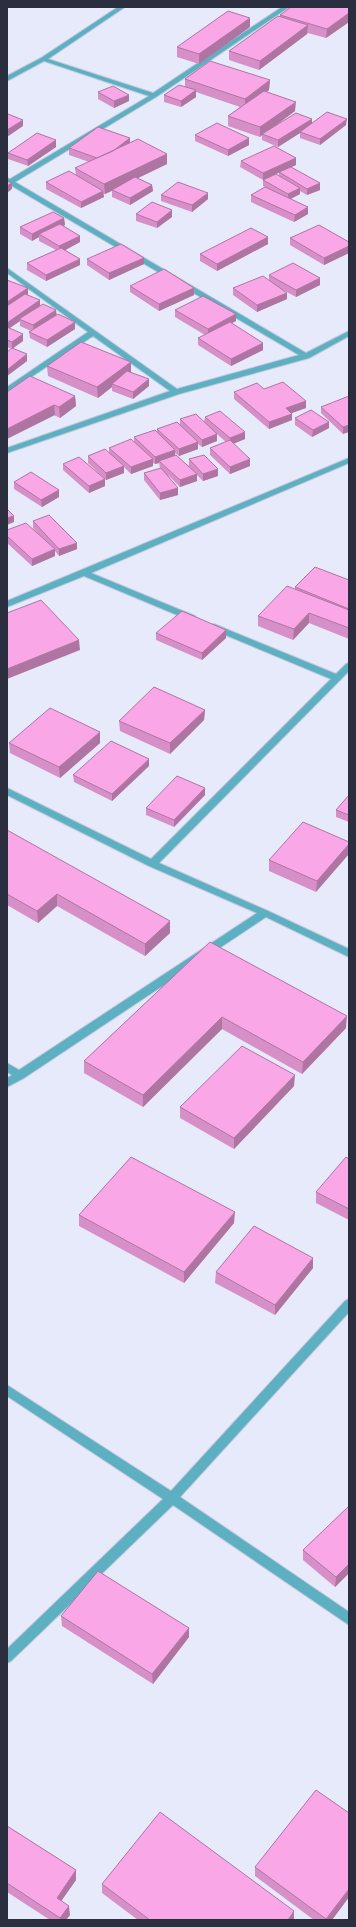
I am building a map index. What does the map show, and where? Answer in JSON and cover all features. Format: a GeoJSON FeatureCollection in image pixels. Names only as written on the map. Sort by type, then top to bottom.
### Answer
{"type":"FeatureCollection","features":[{"type":"Feature","properties":{"kind":"street"},"geometry":{"type":"LineString","coordinates":[[7,78],[43,59],[122,7]]}},
{"type":"Feature","properties":{"kind":"street"},"geometry":{"type":"LineString","coordinates":[[286,7],[154,96],[8,181],[306,356]]}},
{"type":"Feature","properties":{"kind":"street"},"geometry":{"type":"LineString","coordinates":[[43,59],[154,96]]}},
{"type":"Feature","properties":{"kind":"street"},"geometry":{"type":"LineString","coordinates":[[7,270],[176,392]]}},
{"type":"Feature","properties":{"kind":"street"},"geometry":{"type":"LineString","coordinates":[[7,391],[94,332]]}},
{"type":"Feature","properties":{"kind":"street"},"geometry":{"type":"LineString","coordinates":[[7,451],[176,392],[306,356],[349,334]]}},
{"type":"Feature","properties":{"kind":"street"},"geometry":{"type":"LineString","coordinates":[[7,604],[84,573],[349,460]]}},
{"type":"Feature","properties":{"kind":"street"},"geometry":{"type":"LineString","coordinates":[[84,573],[338,678]]}},
{"type":"Feature","properties":{"kind":"street"},"geometry":{"type":"LineString","coordinates":[[152,864],[349,666]]}},
{"type":"Feature","properties":{"kind":"street"},"geometry":{"type":"LineString","coordinates":[[7,791],[152,864],[265,912],[349,953]]}},
{"type":"Feature","properties":{"kind":"street"},"geometry":{"type":"LineString","coordinates":[[7,1083],[265,912]]}},
{"type":"Feature","properties":{"kind":"street"},"geometry":{"type":"LineString","coordinates":[[7,1067],[20,1075]]}},
{"type":"Feature","properties":{"kind":"street"},"geometry":{"type":"LineString","coordinates":[[7,1657],[172,1498],[349,1304]]}},
{"type":"Feature","properties":{"kind":"street"},"geometry":{"type":"LineString","coordinates":[[7,1390],[172,1498],[349,1619]]}},
{"type":"Feature","properties":{"kind":"building"},"geometry":{"type":"Polygon","coordinates":[[[291,7],[349,7],[349,13],[327,29],[280,15],[291,7]]]}},
{"type":"Feature","properties":{"kind":"building"},"geometry":{"type":"Polygon","coordinates":[[[228,11],[250,18],[199,54],[177,47],[228,11]]]}},
{"type":"Feature","properties":{"kind":"building"},"geometry":{"type":"Polygon","coordinates":[[[278,16],[308,25],[260,61],[229,51],[278,16]]]}},
{"type":"Feature","properties":{"kind":"building"},"geometry":{"type":"Polygon","coordinates":[[[210,61],[270,80],[245,99],[185,79],[210,61]]]}},
{"type":"Feature","properties":{"kind":"building"},"geometry":{"type":"Polygon","coordinates":[[[179,85],[196,90],[181,101],[164,95],[179,85]]]}},
{"type":"Feature","properties":{"kind":"building"},"geometry":{"type":"Polygon","coordinates":[[[113,86],[129,95],[114,101],[98,92],[113,86]]]}},
{"type":"Feature","properties":{"kind":"building"},"geometry":{"type":"Polygon","coordinates":[[[264,91],[296,102],[260,127],[228,116],[264,91]]]}},
{"type":"Feature","properties":{"kind":"building"},"geometry":{"type":"Polygon","coordinates":[[[327,112],[347,119],[320,139],[300,132],[327,112]]]}},
{"type":"Feature","properties":{"kind":"building"},"geometry":{"type":"Polygon","coordinates":[[[296,113],[312,119],[278,140],[262,134],[296,113]]]}},
{"type":"Feature","properties":{"kind":"building"},"geometry":{"type":"Polygon","coordinates":[[[8,114],[23,120],[7,130],[8,114]]]}},
{"type":"Feature","properties":{"kind":"building"},"geometry":{"type":"Polygon","coordinates":[[[217,123],[249,138],[228,150],[195,135],[217,123]]]}},
{"type":"Feature","properties":{"kind":"building"},"geometry":{"type":"Polygon","coordinates":[[[98,127],[130,138],[113,151],[97,158],[69,148],[98,127]]]}},
{"type":"Feature","properties":{"kind":"building"},"geometry":{"type":"Polygon","coordinates":[[[37,133],[56,140],[27,160],[8,153],[37,133]]]}},
{"type":"Feature","properties":{"kind":"building"},"geometry":{"type":"Polygon","coordinates":[[[138,139],[167,154],[104,184],[75,168],[138,139]]]}},
{"type":"Feature","properties":{"kind":"building"},"geometry":{"type":"Polygon","coordinates":[[[274,146],[296,158],[263,173],[241,161],[274,146]]]}},
{"type":"Feature","properties":{"kind":"building"},"geometry":{"type":"Polygon","coordinates":[[[291,167],[320,183],[307,189],[279,172],[291,167]]]}},
{"type":"Feature","properties":{"kind":"building"},"geometry":{"type":"Polygon","coordinates":[[[69,171],[103,191],[81,202],[46,182],[69,171]]]}},
{"type":"Feature","properties":{"kind":"building"},"geometry":{"type":"Polygon","coordinates":[[[276,174],[300,188],[288,194],[263,180],[276,174]]]}},
{"type":"Feature","properties":{"kind":"building"},"geometry":{"type":"Polygon","coordinates":[[[135,177],[152,185],[130,198],[112,190],[135,177]]]}},
{"type":"Feature","properties":{"kind":"building"},"geometry":{"type":"Polygon","coordinates":[[[7,181],[12,183],[7,186],[7,181]]]}},
{"type":"Feature","properties":{"kind":"building"},"geometry":{"type":"Polygon","coordinates":[[[178,182],[208,193],[192,205],[161,195],[178,182]]]}},
{"type":"Feature","properties":{"kind":"building"},"geometry":{"type":"Polygon","coordinates":[[[265,187],[308,207],[295,215],[251,195],[265,187]]]}},
{"type":"Feature","properties":{"kind":"building"},"geometry":{"type":"Polygon","coordinates":[[[152,202],[172,210],[157,222],[136,214],[152,202]]]}},
{"type":"Feature","properties":{"kind":"building"},"geometry":{"type":"Polygon","coordinates":[[[53,212],[64,218],[32,234],[20,227],[53,212]]]}},
{"type":"Feature","properties":{"kind":"building"},"geometry":{"type":"Polygon","coordinates":[[[60,224],[80,236],[59,246],[39,234],[60,224]]]}},
{"type":"Feature","properties":{"kind":"building"},"geometry":{"type":"Polygon","coordinates":[[[319,225],[349,242],[349,246],[324,258],[290,238],[319,225]]]}},
{"type":"Feature","properties":{"kind":"building"},"geometry":{"type":"Polygon","coordinates":[[[251,228],[268,237],[217,264],[200,254],[251,228]]]}},
{"type":"Feature","properties":{"kind":"building"},"geometry":{"type":"Polygon","coordinates":[[[121,244],[144,258],[109,273],[87,259],[121,244]]]}},
{"type":"Feature","properties":{"kind":"building"},"geometry":{"type":"Polygon","coordinates":[[[61,248],[80,259],[46,275],[27,263],[61,248]]]}},
{"type":"Feature","properties":{"kind":"building"},"geometry":{"type":"Polygon","coordinates":[[[293,263],[320,278],[296,290],[269,275],[293,263]]]}},
{"type":"Feature","properties":{"kind":"building"},"geometry":{"type":"Polygon","coordinates":[[[164,269],[194,288],[159,304],[130,286],[164,269]]]}},
{"type":"Feature","properties":{"kind":"building"},"geometry":{"type":"Polygon","coordinates":[[[263,276],[287,293],[257,305],[233,288],[263,276]]]}},
{"type":"Feature","properties":{"kind":"building"},"geometry":{"type":"Polygon","coordinates":[[[7,280],[28,288],[7,302],[7,280]]]}},
{"type":"Feature","properties":{"kind":"building"},"geometry":{"type":"Polygon","coordinates":[[[25,294],[40,300],[7,323],[7,306],[25,294]]]}},
{"type":"Feature","properties":{"kind":"building"},"geometry":{"type":"Polygon","coordinates":[[[203,296],[236,314],[208,329],[175,310],[203,296]]]}},
{"type":"Feature","properties":{"kind":"building"},"geometry":{"type":"Polygon","coordinates":[[[43,304],[56,310],[33,325],[19,319],[43,304]]]}},
{"type":"Feature","properties":{"kind":"building"},"geometry":{"type":"Polygon","coordinates":[[[58,314],[75,322],[47,340],[29,332],[58,314]]]}},
{"type":"Feature","properties":{"kind":"building"},"geometry":{"type":"Polygon","coordinates":[[[230,322],[263,343],[231,359],[198,338],[230,322]]]}},
{"type":"Feature","properties":{"kind":"building"},"geometry":{"type":"Polygon","coordinates":[[[7,327],[23,334],[12,342],[7,340],[7,327]]]}},
{"type":"Feature","properties":{"kind":"building"},"geometry":{"type":"Polygon","coordinates":[[[81,342],[131,362],[97,387],[47,366],[81,342]]]}},
{"type":"Feature","properties":{"kind":"building"},"geometry":{"type":"Polygon","coordinates":[[[12,348],[27,354],[7,370],[7,352],[12,348]]]}},
{"type":"Feature","properties":{"kind":"building"},"geometry":{"type":"Polygon","coordinates":[[[127,371],[149,379],[133,392],[112,384],[127,371]]]}},
{"type":"Feature","properties":{"kind":"building"},"geometry":{"type":"Polygon","coordinates":[[[30,376],[75,396],[59,407],[54,405],[7,429],[7,392],[30,376]]]}},
{"type":"Feature","properties":{"kind":"building"},"geometry":{"type":"Polygon","coordinates":[[[283,382],[306,401],[286,408],[292,414],[269,422],[234,392],[257,383],[264,389],[283,382]]]}},
{"type":"Feature","properties":{"kind":"building"},"geometry":{"type":"Polygon","coordinates":[[[349,396],[349,425],[343,427],[321,407],[349,396]]]}},
{"type":"Feature","properties":{"kind":"building"},"geometry":{"type":"Polygon","coordinates":[[[311,410],[329,422],[313,430],[295,418],[311,410]]]}},
{"type":"Feature","properties":{"kind":"building"},"geometry":{"type":"Polygon","coordinates":[[[220,411],[245,432],[230,438],[205,417],[220,411]]]}},
{"type":"Feature","properties":{"kind":"building"},"geometry":{"type":"Polygon","coordinates":[[[196,414],[217,434],[202,440],[180,419],[196,414]]]}},
{"type":"Feature","properties":{"kind":"building"},"geometry":{"type":"Polygon","coordinates":[[[177,422],[198,442],[179,449],[157,429],[177,422]]]}},
{"type":"Feature","properties":{"kind":"building"},"geometry":{"type":"Polygon","coordinates":[[[155,430],[175,450],[155,457],[134,437],[155,430]]]}},
{"type":"Feature","properties":{"kind":"building"},"geometry":{"type":"Polygon","coordinates":[[[131,439],[153,459],[131,467],[109,448],[131,439]]]}},
{"type":"Feature","properties":{"kind":"building"},"geometry":{"type":"Polygon","coordinates":[[[230,440],[250,459],[230,467],[210,448],[230,440]]]}},
{"type":"Feature","properties":{"kind":"building"},"geometry":{"type":"Polygon","coordinates":[[[105,449],[124,466],[106,473],[88,456],[105,449]]]}},
{"type":"Feature","properties":{"kind":"building"},"geometry":{"type":"Polygon","coordinates":[[[176,455],[197,474],[180,480],[159,461],[176,455]]]}},
{"type":"Feature","properties":{"kind":"building"},"geometry":{"type":"Polygon","coordinates":[[[204,455],[218,469],[203,474],[189,459],[204,455]]]}},
{"type":"Feature","properties":{"kind":"building"},"geometry":{"type":"Polygon","coordinates":[[[79,457],[105,479],[89,486],[63,464],[79,457]]]}},
{"type":"Feature","properties":{"kind":"building"},"geometry":{"type":"Polygon","coordinates":[[[161,468],[178,488],[160,493],[144,473],[161,468]]]}},
{"type":"Feature","properties":{"kind":"building"},"geometry":{"type":"Polygon","coordinates":[[[31,472],[59,490],[41,500],[14,482],[31,472]]]}},
{"type":"Feature","properties":{"kind":"building"},"geometry":{"type":"Polygon","coordinates":[[[7,509],[14,516],[7,518],[7,509]]]}},
{"type":"Feature","properties":{"kind":"building"},"geometry":{"type":"Polygon","coordinates":[[[49,515],[77,543],[59,549],[33,521],[49,515]]]}},
{"type":"Feature","properties":{"kind":"building"},"geometry":{"type":"Polygon","coordinates":[[[26,523],[55,549],[32,559],[7,536],[7,530],[26,523]]]}},
{"type":"Feature","properties":{"kind":"building"},"geometry":{"type":"Polygon","coordinates":[[[315,567],[349,580],[349,609],[295,587],[315,567]]]}},
{"type":"Feature","properties":{"kind":"building"},"geometry":{"type":"Polygon","coordinates":[[[287,586],[349,610],[349,628],[309,613],[294,629],[258,616],[287,586]]]}},
{"type":"Feature","properties":{"kind":"building"},"geometry":{"type":"Polygon","coordinates":[[[41,600],[79,640],[7,669],[7,613],[41,600]]]}},
{"type":"Feature","properties":{"kind":"building"},"geometry":{"type":"Polygon","coordinates":[[[182,611],[226,630],[202,653],[156,633],[182,611]]]}},
{"type":"Feature","properties":{"kind":"building"},"geometry":{"type":"Polygon","coordinates":[[[154,687],[205,710],[170,743],[119,721],[154,687]]]}},
{"type":"Feature","properties":{"kind":"building"},"geometry":{"type":"Polygon","coordinates":[[[50,708],[100,732],[59,767],[9,743],[50,708]]]}},
{"type":"Feature","properties":{"kind":"building"},"geometry":{"type":"Polygon","coordinates":[[[111,741],[149,759],[112,794],[73,775],[111,741]]]}},
{"type":"Feature","properties":{"kind":"building"},"geometry":{"type":"Polygon","coordinates":[[[177,776],[205,788],[174,820],[146,808],[177,776]]]}},
{"type":"Feature","properties":{"kind":"building"},"geometry":{"type":"Polygon","coordinates":[[[349,795],[349,815],[336,810],[349,795]]]}},
{"type":"Feature","properties":{"kind":"building"},"geometry":{"type":"Polygon","coordinates":[[[303,822],[349,842],[349,844],[317,881],[269,860],[303,822]]]}},
{"type":"Feature","properties":{"kind":"building"},"geometry":{"type":"Polygon","coordinates":[[[7,830],[170,921],[145,944],[57,894],[37,911],[7,894],[7,830]]]}},
{"type":"Feature","properties":{"kind":"building"},"geometry":{"type":"Polygon","coordinates":[[[210,942],[347,1016],[303,1062],[222,1017],[143,1095],[84,1061],[210,942]]]}},
{"type":"Feature","properties":{"kind":"building"},"geometry":{"type":"Polygon","coordinates":[[[242,1046],[295,1075],[234,1138],[180,1107],[242,1046]]]}},
{"type":"Feature","properties":{"kind":"building"},"geometry":{"type":"Polygon","coordinates":[[[131,1157],[235,1212],[184,1272],[79,1215],[131,1157]]]}},
{"type":"Feature","properties":{"kind":"building"},"geometry":{"type":"Polygon","coordinates":[[[346,1157],[349,1159],[349,1209],[316,1192],[346,1157]]]}},
{"type":"Feature","properties":{"kind":"building"},"geometry":{"type":"Polygon","coordinates":[[[254,1226],[313,1258],[275,1305],[216,1272],[254,1226]]]}},
{"type":"Feature","properties":{"kind":"building"},"geometry":{"type":"Polygon","coordinates":[[[349,1506],[349,1564],[336,1577],[303,1550],[349,1506]]]}},
{"type":"Feature","properties":{"kind":"building"},"geometry":{"type":"Polygon","coordinates":[[[98,1571],[189,1628],[152,1674],[61,1616],[98,1571]]]}},
{"type":"Feature","properties":{"kind":"building"},"geometry":{"type":"Polygon","coordinates":[[[316,1790],[349,1813],[349,1889],[326,1919],[255,1867],[316,1790]]]}},
{"type":"Feature","properties":{"kind":"building"},"geometry":{"type":"Polygon","coordinates":[[[160,1812],[294,1911],[288,1920],[150,1920],[102,1884],[160,1812]]]}},
{"type":"Feature","properties":{"kind":"building"},"geometry":{"type":"Polygon","coordinates":[[[7,1826],[76,1870],[57,1898],[69,1906],[60,1918],[7,1883],[7,1826]]]}}]}
